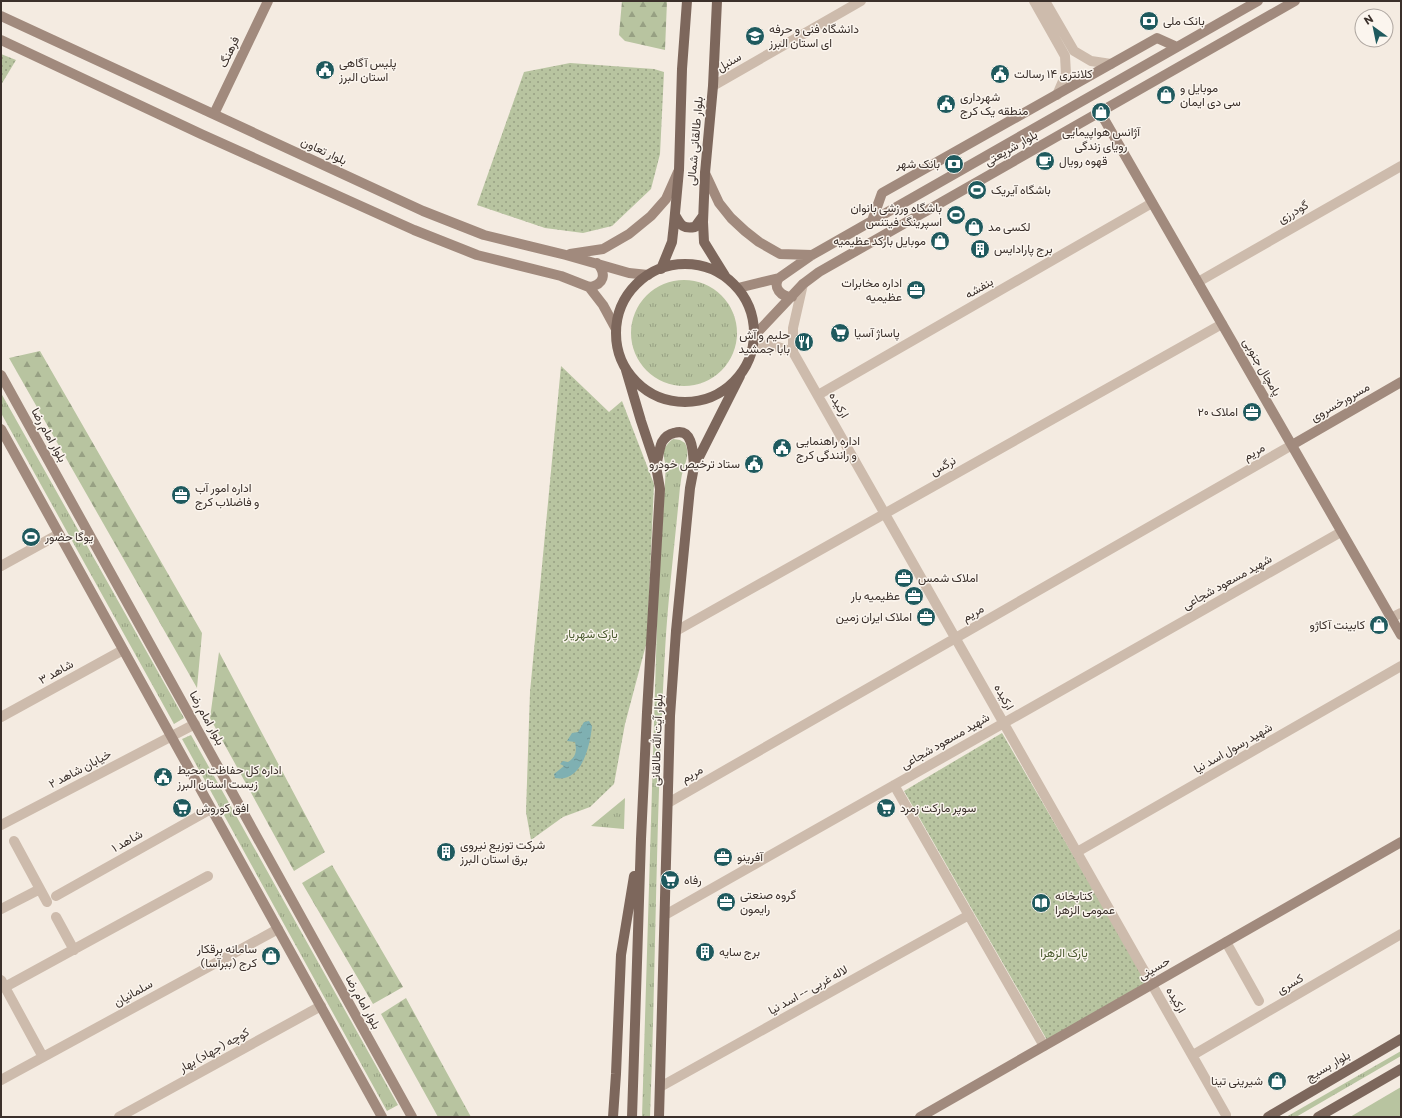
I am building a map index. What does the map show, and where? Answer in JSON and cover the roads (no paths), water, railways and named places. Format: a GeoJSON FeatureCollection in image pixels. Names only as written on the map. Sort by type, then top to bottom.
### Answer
{"type":"FeatureCollection","features":[{"type":"Feature","properties":{"kind":"main road","name":"فرهنگ"},"geometry":{"type":"LineString","coordinates":[[214,114],[268,1]]}},
{"type":"Feature","properties":{"kind":"main road","name":"بلوار طالقانی شمالی"},"geometry":{"type":"LineString","coordinates":[[661,269],[672,242],[675,215],[679,170],[682,69],[687,1]]}},
{"type":"Feature","properties":{"kind":"main road","name":"بلوار طالقانی شمالی"},"geometry":{"type":"LineString","coordinates":[[717,1],[713,86],[705,173],[704,242],[726,277]]}},
{"type":"Feature","properties":{"kind":"main road","name":"بلوار شریعتی"},"geometry":{"type":"LineString","coordinates":[[738,288],[779,278],[812,255],[1258,1]]}},
{"type":"Feature","properties":{"kind":"main road","name":"بلوار شریعتی"},"geometry":{"type":"LineString","coordinates":[[754,340],[803,284],[819,272],[1295,1]]}},
{"type":"Feature","properties":{"kind":"main road","name":"بلوار تعاون"},"geometry":{"type":"LineString","coordinates":[[1,16],[423,211],[484,235],[597,263],[629,273],[648,275]]}},
{"type":"Feature","properties":{"kind":"main road"},"geometry":{"type":"LineString","coordinates":[[872,221],[882,193],[1157,38],[1177,47]]}},
{"type":"Feature","properties":{"kind":"main road"},"geometry":{"type":"LineString","coordinates":[[1,40],[201,134],[414,230],[477,255],[561,276],[589,287],[603,305],[616,329]]}},
{"type":"Feature","properties":{"kind":"main road","name":"پامچال جنوبی"},"geometry":{"type":"LineString","coordinates":[[1100,112],[1401,635]]}},
{"type":"Feature","properties":{"kind":"main road"},"geometry":{"type":"LineString","coordinates":[[566,255],[603,248],[629,234],[651,216],[666,199],[679,170]]}},
{"type":"Feature","properties":{"kind":"main road"},"geometry":{"type":"LineString","coordinates":[[705,173],[719,203],[731,218],[759,242],[780,254],[812,255]]}},
{"type":"Feature","properties":{"kind":"main road"},"geometry":{"type":"LineString","coordinates":[[675,215],[681,225],[687,228],[695,227],[704,216]]}},
{"type":"Feature","properties":{"kind":"main road"},"geometry":{"type":"LineString","coordinates":[[589,287],[595,286],[601,282],[603,277],[602,269],[597,263]]}},
{"type":"Feature","properties":{"kind":"main road"},"geometry":{"type":"LineString","coordinates":[[688,264],[714,270],[726,277],[738,288],[747,302],[753,318],[754,340],[749,361],[740,376],[726,390],[710,398],[691,403],[672,402],[654,396],[638,385],[626,370],[620,357],[616,329],[619,313],[626,298],[636,285],[648,275],[661,269],[674,265],[688,264]]}},
{"type":"Feature","properties":{"kind":"main road"},"geometry":{"type":"LineString","coordinates":[[779,278],[776,283],[778,290],[784,296],[792,297]]}},
{"type":"Feature","properties":{"kind":"main road","name":"بلوار آیت‌الله طالقانی"},"geometry":{"type":"LineString","coordinates":[[626,370],[656,466],[660,489],[647,705],[641,839],[632,1117]]}},
{"type":"Feature","properties":{"kind":"main road","name":"بلوار امام رضا"},"geometry":{"type":"LineString","coordinates":[[1,375],[412,1117]]}},
{"type":"Feature","properties":{"kind":"main road","name":"بلوار آیت‌الله طالقانی"},"geometry":{"type":"LineString","coordinates":[[659,1117],[670,716],[676,631],[690,488],[694,467],[740,376]]}},
{"type":"Feature","properties":{"kind":"main road","name":"مسرورخسروی"},"geometry":{"type":"LineString","coordinates":[[1292,445],[1401,382]]}},
{"type":"Feature","properties":{"kind":"main road"},"geometry":{"type":"LineString","coordinates":[[1,429],[382,1117]]}},
{"type":"Feature","properties":{"kind":"main road"},"geometry":{"type":"LineString","coordinates":[[656,466],[662,442],[671,434],[683,432],[690,438],[694,467]]}},
{"type":"Feature","properties":{"kind":"main road"},"geometry":{"type":"LineString","coordinates":[[613,1117],[621,955],[641,839]]}},
{"type":"Feature","properties":{"kind":"main road","name":"حسینی"},"geometry":{"type":"LineString","coordinates":[[920,1117],[1401,842]]}},
{"type":"Feature","properties":{"kind":"main road","name":"بلوار بسیج"},"geometry":{"type":"LineString","coordinates":[[1268,1117],[1401,1039]]}},
{"type":"Feature","properties":{"kind":"main road"},"geometry":{"type":"LineString","coordinates":[[1318,1117],[1401,1069]]}},
{"type":"Feature","properties":{"kind":"street","name":"سنبل"},"geometry":{"type":"LineString","coordinates":[[713,86],[861,1]]}},
{"type":"Feature","properties":{"kind":"street"},"geometry":{"type":"LineString","coordinates":[[1034,1],[1065,56],[1066,74],[1057,94]]}},
{"type":"Feature","properties":{"kind":"street"},"geometry":{"type":"LineString","coordinates":[[1045,1],[1074,51],[1091,61],[1110,64]]}},
{"type":"Feature","properties":{"kind":"street","name":"گودرزی"},"geometry":{"type":"LineString","coordinates":[[1198,282],[1401,166]]}},
{"type":"Feature","properties":{"kind":"street","name":"بنفشه"},"geometry":{"type":"LineString","coordinates":[[818,395],[1152,203]]}},
{"type":"Feature","properties":{"kind":"street","name":"ارکیده"},"geometry":{"type":"LineString","coordinates":[[803,284],[792,328],[793,352],[1226,1115]]}},
{"type":"Feature","properties":{"kind":"street","name":"نرگس"},"geometry":{"type":"LineString","coordinates":[[676,631],[1222,324]]}},
{"type":"Feature","properties":{"kind":"street"},"geometry":{"type":"LineString","coordinates":[[754,340],[793,352]]}},
{"type":"Feature","properties":{"kind":"street","name":"مریم"},"geometry":{"type":"LineString","coordinates":[[668,803],[1292,445]]}},
{"type":"Feature","properties":{"kind":"street","name":"شهید مسعود شجاعی"},"geometry":{"type":"LineString","coordinates":[[665,915],[1341,532]]}},
{"type":"Feature","properties":{"kind":"street"},"geometry":{"type":"LineString","coordinates":[[1,566],[59,534]]}},
{"type":"Feature","properties":{"kind":"street"},"geometry":{"type":"LineString","coordinates":[[1391,618],[1401,613]]}},
{"type":"Feature","properties":{"kind":"street","name":"شاهد ۳"},"geometry":{"type":"LineString","coordinates":[[1,717],[124,650]]}},
{"type":"Feature","properties":{"kind":"street","name":"شهید رسول اسد نیا"},"geometry":{"type":"LineString","coordinates":[[1077,852],[1401,666]]}},
{"type":"Feature","properties":{"kind":"street","name":"خیابان شاهد ۲"},"geometry":{"type":"LineString","coordinates":[[1,825],[195,724]]}},
{"type":"Feature","properties":{"kind":"street"},"geometry":{"type":"LineString","coordinates":[[894,785],[1044,1046]]}},
{"type":"Feature","properties":{"kind":"street","name":"شاهد ۱"},"geometry":{"type":"LineString","coordinates":[[40,889],[51,899],[211,809]]}},
{"type":"Feature","properties":{"kind":"street"},"geometry":{"type":"LineString","coordinates":[[1,909],[40,889],[14,841]]}},
{"type":"Feature","properties":{"kind":"street"},"geometry":{"type":"LineString","coordinates":[[43,1057],[3,983],[74,950],[208,876]]}},
{"type":"Feature","properties":{"kind":"street","name":"لاله غربی -- اسد نیا"},"geometry":{"type":"LineString","coordinates":[[660,1087],[969,915]]}},
{"type":"Feature","properties":{"kind":"street"},"geometry":{"type":"LineString","coordinates":[[56,917],[74,950]]}},
{"type":"Feature","properties":{"kind":"street","name":"سلمانیان"},"geometry":{"type":"LineString","coordinates":[[1,1080],[278,929]]}},
{"type":"Feature","properties":{"kind":"street","name":"کسری"},"geometry":{"type":"LineString","coordinates":[[1193,1055],[1401,934]]}},
{"type":"Feature","properties":{"kind":"street"},"geometry":{"type":"LineString","coordinates":[[1226,942],[1259,1001]]}},
{"type":"Feature","properties":{"kind":"street","name":"کوچه (جهاد) بهار"},"geometry":{"type":"LineString","coordinates":[[120,1117],[321,1006]]}},
{"type":"Feature","properties":{"kind":"water"},"geometry":{"type":"Polygon","coordinates":[[[589,721],[592,726],[591,734],[587,753],[583,761],[572,775],[564,778],[555,778],[554,774],[564,766],[560,764],[563,761],[568,762],[575,754],[575,742],[567,741],[572,733],[578,732],[584,722],[589,721]]]}},
{"type":"Feature","properties":{"kind":"place","name":"بانک ملی"},"geometry":{"type":"Point","coordinates":[1149,21]}},
{"type":"Feature","properties":{"kind":"place","name":"دانشگاه فنی و حرفه ای استان البرز"},"geometry":{"type":"Point","coordinates":[755,36]}},
{"type":"Feature","properties":{"kind":"place","name":"پلیس آگاهی استان البرز"},"geometry":{"type":"Point","coordinates":[325,70]}},
{"type":"Feature","properties":{"kind":"place","name":"کلانتری ۱۴ رسالت"},"geometry":{"type":"Point","coordinates":[1000,74]}},
{"type":"Feature","properties":{"kind":"place","name":"موبایل و سی دی ایمان"},"geometry":{"type":"Point","coordinates":[1166,95]}},
{"type":"Feature","properties":{"kind":"place","name":"شهرداری منطقه یک کرج"},"geometry":{"type":"Point","coordinates":[946,104]}},
{"type":"Feature","properties":{"kind":"place","name":"آژانس هواپیمایی رویای زندگی"},"geometry":{"type":"Point","coordinates":[1101,112]}},
{"type":"Feature","properties":{"kind":"place","name":"قهوه رویال"},"geometry":{"type":"Point","coordinates":[1045,161]}},
{"type":"Feature","properties":{"kind":"place","name":"بانک شهر"},"geometry":{"type":"Point","coordinates":[954,164]}},
{"type":"Feature","properties":{"kind":"place","name":"باشگاه آیریک"},"geometry":{"type":"Point","coordinates":[977,190]}},
{"type":"Feature","properties":{"kind":"place","name":"باشگاه ورزشی بانوان اسپرینگ فیتنس"},"geometry":{"type":"Point","coordinates":[956,215]}},
{"type":"Feature","properties":{"kind":"place","name":"لکسی مد"},"geometry":{"type":"Point","coordinates":[974,227]}},
{"type":"Feature","properties":{"kind":"place","name":"موبایل بارکد عظیمیه"},"geometry":{"type":"Point","coordinates":[940,241]}},
{"type":"Feature","properties":{"kind":"place","name":"برج پارادایس"},"geometry":{"type":"Point","coordinates":[980,249]}},
{"type":"Feature","properties":{"kind":"place","name":"اداره مخابرات عظیمیه"},"geometry":{"type":"Point","coordinates":[916,290]}},
{"type":"Feature","properties":{"kind":"place","name":"پاساژ آسیا"},"geometry":{"type":"Point","coordinates":[840,333]}},
{"type":"Feature","properties":{"kind":"place","name":"حلیم و آش بابا جمشید"},"geometry":{"type":"Point","coordinates":[804,342]}},
{"type":"Feature","properties":{"kind":"place","name":"املاک ۲۰"},"geometry":{"type":"Point","coordinates":[1252,412]}},
{"type":"Feature","properties":{"kind":"place","name":"اداره راهنمایی و رانندگی کرج"},"geometry":{"type":"Point","coordinates":[782,448]}},
{"type":"Feature","properties":{"kind":"place","name":"ستاد ترخیص خودرو"},"geometry":{"type":"Point","coordinates":[754,464]}},
{"type":"Feature","properties":{"kind":"place","name":"اداره امور آب و فاضلاب کرج"},"geometry":{"type":"Point","coordinates":[181,495]}},
{"type":"Feature","properties":{"kind":"place","name":"یوگا حضور"},"geometry":{"type":"Point","coordinates":[31,537]}},
{"type":"Feature","properties":{"kind":"place","name":"املاک شمس"},"geometry":{"type":"Point","coordinates":[904,578]}},
{"type":"Feature","properties":{"kind":"place","name":"عظیمیه بار"},"geometry":{"type":"Point","coordinates":[914,596]}},
{"type":"Feature","properties":{"kind":"place","name":"املاک ایران زمین"},"geometry":{"type":"Point","coordinates":[926,617]}},
{"type":"Feature","properties":{"kind":"place","name":"کابینت آکاژو"},"geometry":{"type":"Point","coordinates":[1379,625]}},
{"type":"Feature","properties":{"kind":"place","name":"اداره کل حفاظت محیط زیست استان البرز"},"geometry":{"type":"Point","coordinates":[163,777]}},
{"type":"Feature","properties":{"kind":"place","name":"افق کوروش"},"geometry":{"type":"Point","coordinates":[182,808]}},
{"type":"Feature","properties":{"kind":"place","name":"سوپر مارکت زمرد"},"geometry":{"type":"Point","coordinates":[886,808]}},
{"type":"Feature","properties":{"kind":"place","name":"شرکت توزیع نیروی برق استان البرز"},"geometry":{"type":"Point","coordinates":[446,852]}},
{"type":"Feature","properties":{"kind":"place","name":"آفرینو"},"geometry":{"type":"Point","coordinates":[723,857]}},
{"type":"Feature","properties":{"kind":"place","name":"رفاه"},"geometry":{"type":"Point","coordinates":[670,880]}},
{"type":"Feature","properties":{"kind":"place","name":"گروه صنعتی رایمون"},"geometry":{"type":"Point","coordinates":[726,902]}},
{"type":"Feature","properties":{"kind":"place","name":"کتابخانه عمومی الزهرا"},"geometry":{"type":"Point","coordinates":[1041,903]}},
{"type":"Feature","properties":{"kind":"place","name":"برج سایه"},"geometry":{"type":"Point","coordinates":[705,952]}},
{"type":"Feature","properties":{"kind":"place","name":"سامانه برقکار کرج (ببرآسا)"},"geometry":{"type":"Point","coordinates":[271,956]}},
{"type":"Feature","properties":{"kind":"place","name":"شیرینی تینا"},"geometry":{"type":"Point","coordinates":[1277,1081]}},
{"type":"Feature","properties":{"kind":"park label","name":"پارک شهریار"},"geometry":{"type":"Point","coordinates":[591,634]}},
{"type":"Feature","properties":{"kind":"park label","name":"پارک الزهرا"},"geometry":{"type":"Point","coordinates":[1064,953]}}]}
